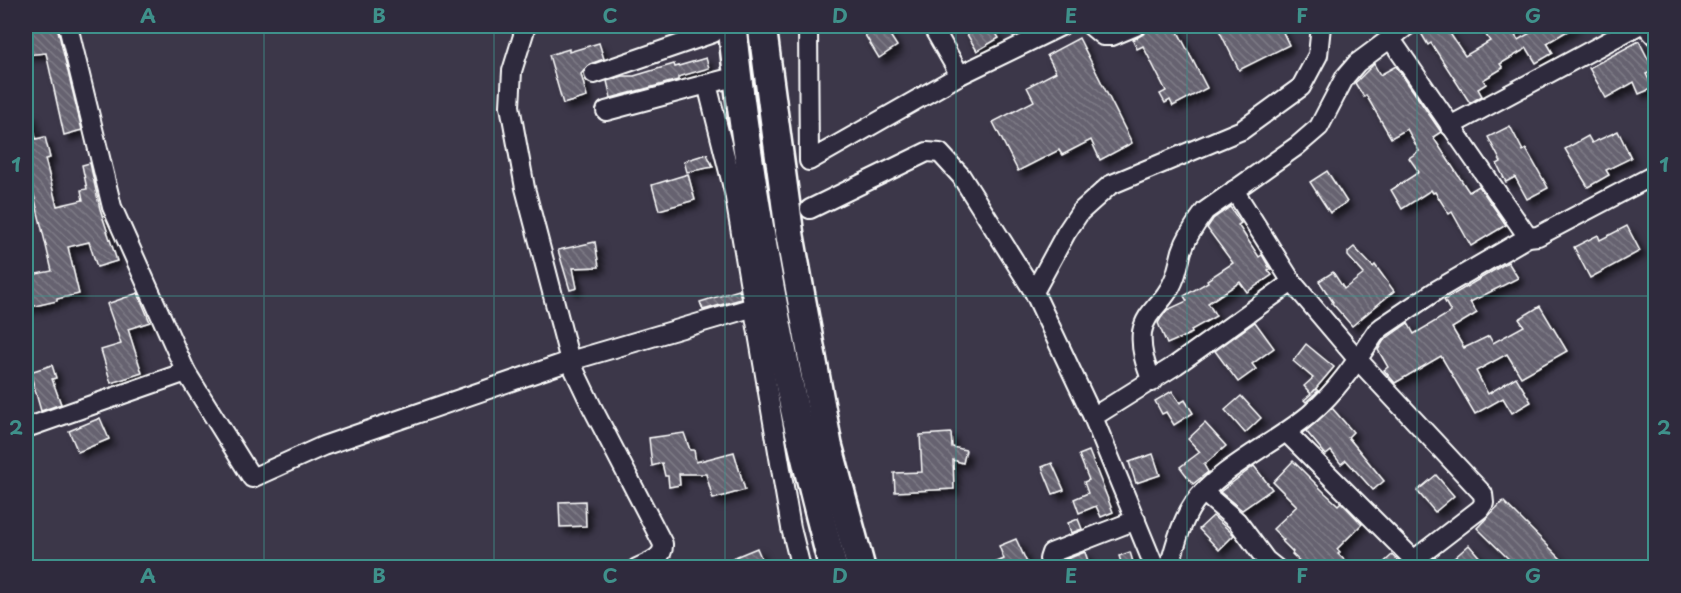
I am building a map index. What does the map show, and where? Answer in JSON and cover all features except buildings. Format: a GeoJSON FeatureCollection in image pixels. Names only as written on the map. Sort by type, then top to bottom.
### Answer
{"type":"FeatureCollection","features":[{"type":"Feature","properties":{"kind":"highway"},"geometry":{"type":"LineString","coordinates":[[762,26],[796,271],[828,444],[861,567]]}},
{"type":"Feature","properties":{"kind":"highway"},"geometry":{"type":"LineString","coordinates":[[722,28],[738,76],[773,298],[795,413],[833,567]]}},
{"type":"Feature","properties":{"kind":"street"},"geometry":{"type":"LineString","coordinates":[[68,26],[112,207],[186,372],[252,478],[323,446],[570,361],[754,307]]}},
{"type":"Feature","properties":{"kind":"street"},"geometry":{"type":"LineString","coordinates":[[526,26],[512,71],[510,106],[525,188],[570,361],[663,544],[662,553],[658,558],[637,567]]}},
{"type":"Feature","properties":{"kind":"street"},"geometry":{"type":"LineString","coordinates":[[808,26],[809,161],[960,75],[1030,32],[1061,26]]}},
{"type":"Feature","properties":{"kind":"street"},"geometry":{"type":"LineString","coordinates":[[932,26],[960,75]]}},
{"type":"Feature","properties":{"kind":"street"},"geometry":{"type":"LineString","coordinates":[[1091,26],[1103,36],[1112,36],[1136,26]]}},
{"type":"Feature","properties":{"kind":"street"},"geometry":{"type":"LineString","coordinates":[[1034,292],[1080,212],[1110,185],[1242,130],[1301,87],[1318,55],[1321,26]]}},
{"type":"Feature","properties":{"kind":"street"},"geometry":{"type":"LineString","coordinates":[[1152,382],[1142,345],[1144,323],[1155,305],[1167,293],[1178,271],[1183,249],[1194,225],[1205,211],[1298,146],[1319,127],[1345,77],[1357,63],[1407,26]]}},
{"type":"Feature","properties":{"kind":"street"},"geometry":{"type":"LineString","coordinates":[[1450,126],[1637,26]]}},
{"type":"Feature","properties":{"kind":"street"},"geometry":{"type":"LineString","coordinates":[[1646,26],[1656,37]]}},
{"type":"Feature","properties":{"kind":"street"},"geometry":{"type":"LineString","coordinates":[[594,74],[722,28]]}},
{"type":"Feature","properties":{"kind":"street"},"geometry":{"type":"LineString","coordinates":[[1389,38],[1528,237]]}},
{"type":"Feature","properties":{"kind":"street"},"geometry":{"type":"LineString","coordinates":[[606,111],[738,76]]}},
{"type":"Feature","properties":{"kind":"street"},"geometry":{"type":"LineString","coordinates":[[707,84],[734,192],[791,528],[801,567]]}},
{"type":"Feature","properties":{"kind":"street"},"geometry":{"type":"LineString","coordinates":[[810,209],[927,152],[940,153],[961,176],[1034,292],[1093,417],[1155,567]]}},
{"type":"Feature","properties":{"kind":"street"},"geometry":{"type":"LineString","coordinates":[[1169,567],[1186,516],[1203,492],[1326,400],[1359,361],[1376,332],[1382,327],[1437,290],[1528,237],[1538,236],[1656,174]]}},
{"type":"Feature","properties":{"kind":"street"},"geometry":{"type":"LineString","coordinates":[[1234,190],[1292,282],[1359,361],[1484,494],[1484,503],[1418,563],[1286,432]]}},
{"type":"Feature","properties":{"kind":"street"},"geometry":{"type":"LineString","coordinates":[[1093,417],[1152,382],[1292,282]]}},
{"type":"Feature","properties":{"kind":"street"},"geometry":{"type":"LineString","coordinates":[[26,428],[186,372]]}},
{"type":"Feature","properties":{"kind":"street"},"geometry":{"type":"LineString","coordinates":[[791,528],[809,469]]}},
{"type":"Feature","properties":{"kind":"street"},"geometry":{"type":"LineString","coordinates":[[1203,492],[1237,521],[1266,560],[1276,567]]}},
{"type":"Feature","properties":{"kind":"street"},"geometry":{"type":"LineString","coordinates":[[1052,567],[1049,559],[1051,553],[1136,520]]}}]}
